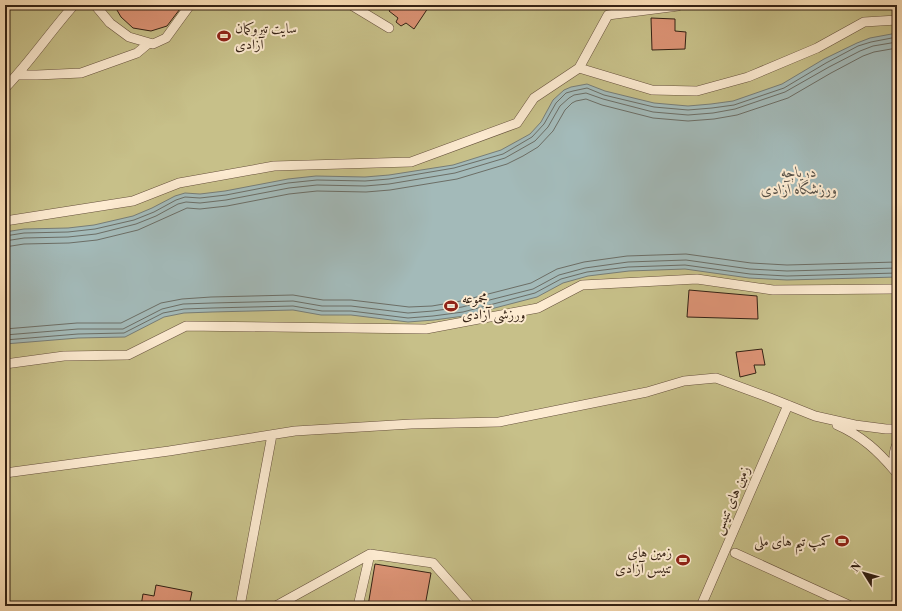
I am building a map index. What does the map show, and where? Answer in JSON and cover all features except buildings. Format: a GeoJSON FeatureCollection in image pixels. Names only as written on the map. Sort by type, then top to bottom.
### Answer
{"type":"FeatureCollection","features":[{"type":"Feature","properties":{"kind":"lane"},"geometry":{"type":"LineString","coordinates":[[5,88],[74,5]]}},
{"type":"Feature","properties":{"kind":"lane"},"geometry":{"type":"LineString","coordinates":[[95,5],[110,23],[129,37],[154,44],[166,38],[190,5]]}},
{"type":"Feature","properties":{"kind":"lane"},"geometry":{"type":"LineString","coordinates":[[351,5],[389,28]]}},
{"type":"Feature","properties":{"kind":"lane"},"geometry":{"type":"LineString","coordinates":[[5,221],[133,201],[179,183],[274,166],[411,162],[517,123],[534,98],[579,68],[608,14],[678,6]]}},
{"type":"Feature","properties":{"kind":"lane"},"geometry":{"type":"LineString","coordinates":[[579,68],[652,90],[697,91],[748,77],[817,48],[864,22],[897,20]]}},
{"type":"Feature","properties":{"kind":"lane"},"geometry":{"type":"LineString","coordinates":[[18,74],[37,76],[81,73],[137,53],[149,43]]}},
{"type":"Feature","properties":{"kind":"lane"},"geometry":{"type":"LineString","coordinates":[[5,364],[64,356],[128,354],[186,326],[426,329],[538,308],[582,285],[697,279],[773,290],[897,289]]}},
{"type":"Feature","properties":{"kind":"lane"},"geometry":{"type":"LineString","coordinates":[[5,473],[295,432],[411,424],[499,422],[647,392],[684,381],[716,378],[788,405],[847,430],[868,443],[882,456],[896,473]]}},
{"type":"Feature","properties":{"kind":"lane","name":"زمین های تنیس"},"geometry":{"type":"LineString","coordinates":[[701,606],[788,405]]}},
{"type":"Feature","properties":{"kind":"lane"},"geometry":{"type":"LineString","coordinates":[[815,416],[855,425],[896,429]]}},
{"type":"Feature","properties":{"kind":"lane"},"geometry":{"type":"LineString","coordinates":[[240,606],[272,435]]}},
{"type":"Feature","properties":{"kind":"lane"},"geometry":{"type":"LineString","coordinates":[[896,473],[893,461],[894,451],[897,444]]}},
{"type":"Feature","properties":{"kind":"lane"},"geometry":{"type":"LineString","coordinates":[[276,606],[370,554],[433,563],[471,606]]}},
{"type":"Feature","properties":{"kind":"lane"},"geometry":{"type":"LineString","coordinates":[[358,606],[370,554]]}},
{"type":"Feature","properties":{"kind":"lane"},"geometry":{"type":"LineString","coordinates":[[735,554],[851,606]]}},
{"type":"Feature","properties":{"kind":"shaded area","name":"مجموعه ورزشی آزادی"},"geometry":{"type":"Polygon","coordinates":[[[5,5],[897,5],[897,606],[5,606],[5,5]]]}},
{"type":"Feature","properties":{"kind":"water","name":"دریاچه ورزشگاه آزادی"},"geometry":{"type":"Polygon","coordinates":[[[897,33],[897,277],[787,280],[749,278],[685,269],[629,271],[588,276],[563,283],[537,297],[464,316],[434,320],[408,322],[351,315],[321,315],[293,310],[184,313],[164,317],[125,337],[78,338],[5,344],[5,232],[24,229],[68,228],[94,225],[133,216],[175,196],[185,193],[200,194],[225,191],[288,179],[316,176],[365,177],[389,175],[453,165],[501,150],[530,134],[541,122],[553,100],[564,90],[571,87],[587,84],[605,91],[654,103],[688,106],[733,101],[782,84],[824,59],[857,43],[870,38],[897,33]]]}},
{"type":"Feature","properties":{"kind":"place","name":"سایت تیروکمان آزادی"},"geometry":{"type":"Point","coordinates":[224,36]}},
{"type":"Feature","properties":{"kind":"place","name":"مجموعه ورزشی آزادی"},"geometry":{"type":"Point","coordinates":[451,306]}},
{"type":"Feature","properties":{"kind":"place","name":"کمپ تیم های ملی"},"geometry":{"type":"Point","coordinates":[842,541]}},
{"type":"Feature","properties":{"kind":"place","name":"زمین های تنیس آزادی"},"geometry":{"type":"Point","coordinates":[683,560]}}]}
